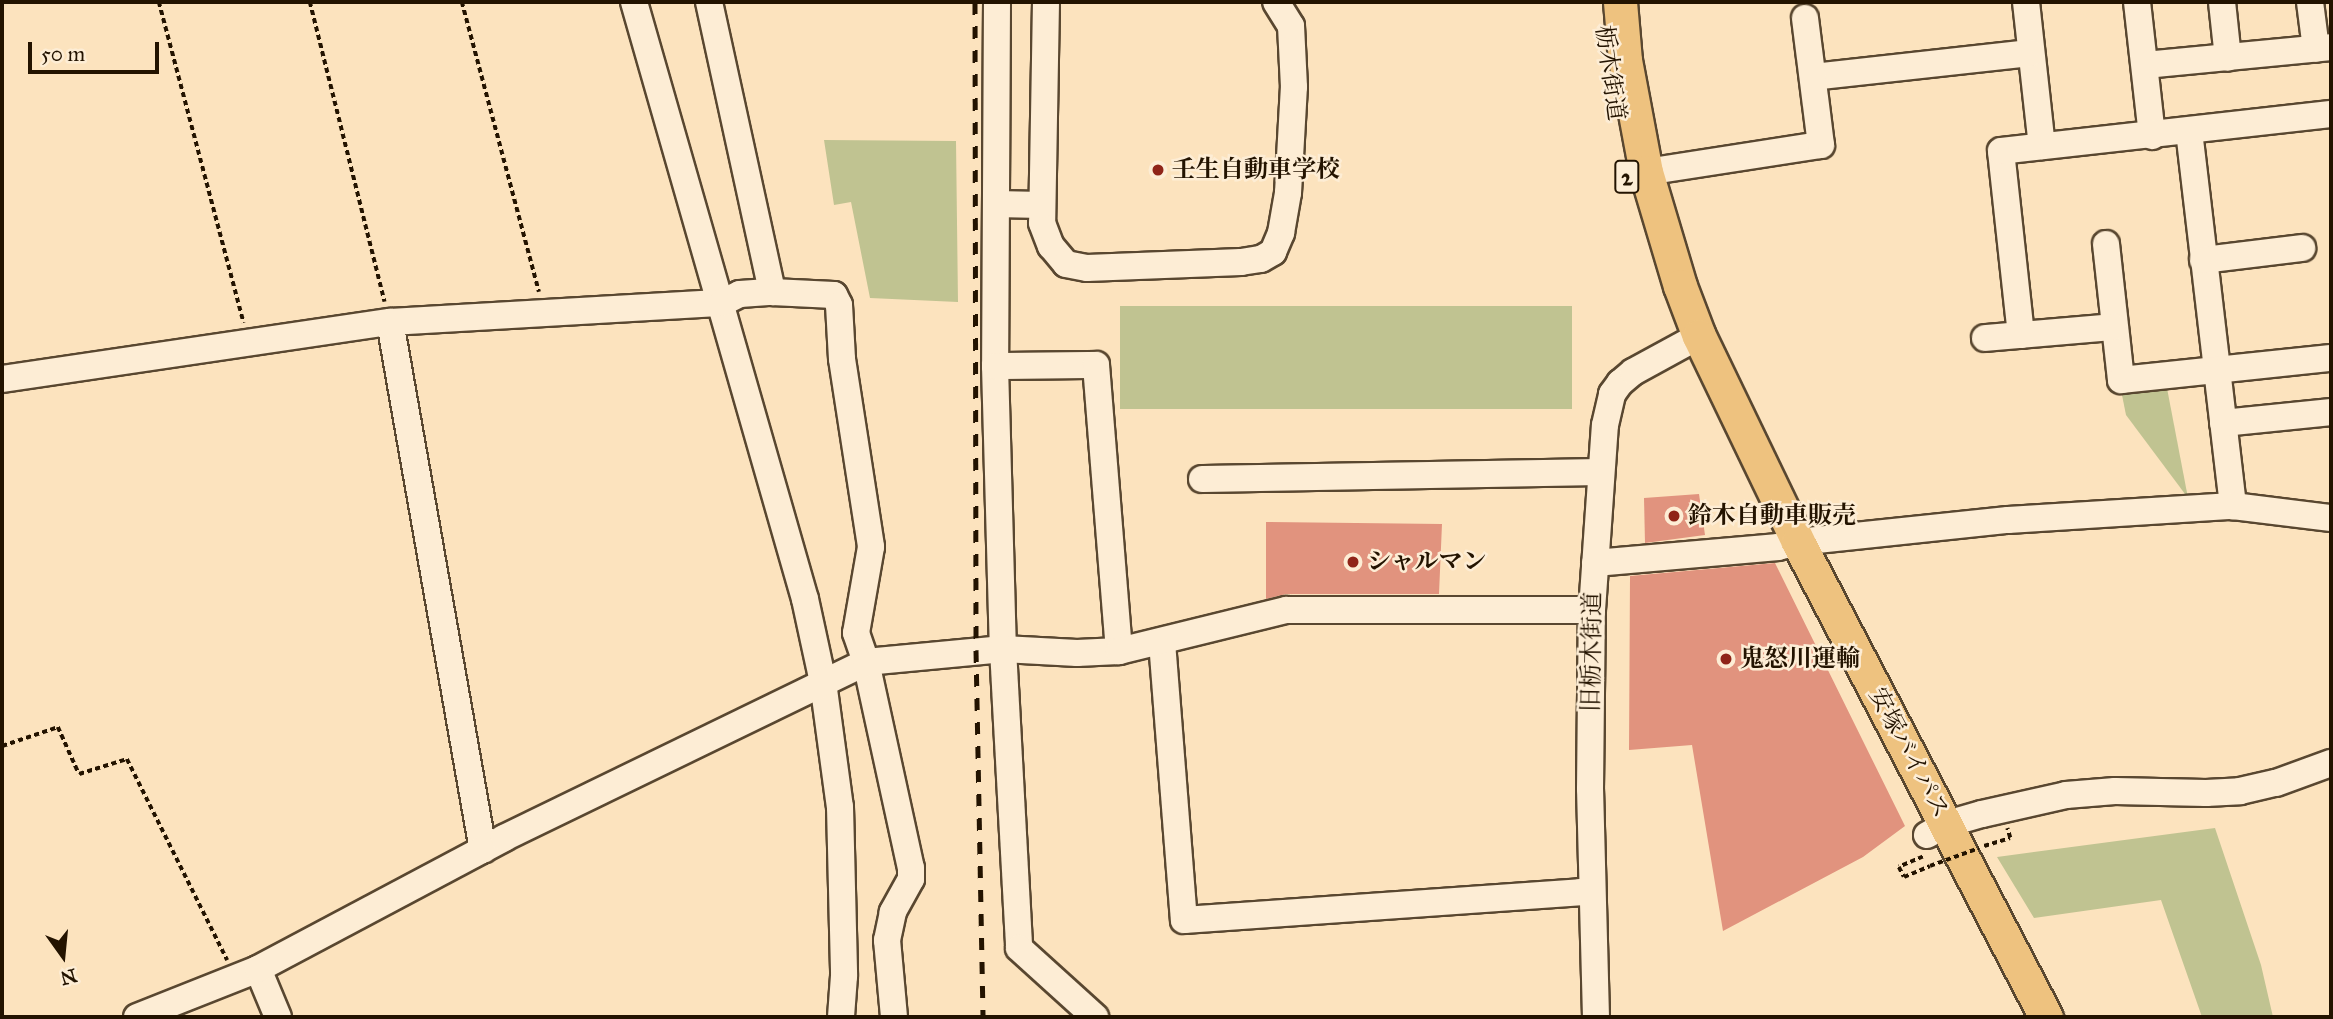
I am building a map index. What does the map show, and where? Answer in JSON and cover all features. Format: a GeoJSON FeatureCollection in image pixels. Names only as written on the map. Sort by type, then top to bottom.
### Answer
{"type":"FeatureCollection","features":[{"type":"Feature","properties":{"kind":"main road","name":"栃木街道"},"geometry":{"type":"LineString","coordinates":[[1600,2],[1613,110],[1627,177],[1661,296],[1689,341]]}},
{"type":"Feature","properties":{"kind":"main road","name":"栃木街道"},"geometry":{"type":"LineString","coordinates":[[1620,2],[1626,72],[1646,172],[1680,286],[1689,341]]}},
{"type":"Feature","properties":{"kind":"main road","name":"安塚バイパス"},"geometry":{"type":"LineString","coordinates":[[1689,341],[1932,845],[2020,1017]]}},
{"type":"Feature","properties":{"kind":"main road","name":"安塚バイパス"},"geometry":{"type":"LineString","coordinates":[[1932,845],[2046,1017]]}},
{"type":"Feature","properties":{"kind":"street"},"geometry":{"type":"LineString","coordinates":[[634,2],[805,598],[823,682],[840,807],[844,976],[841,1017]]}},
{"type":"Feature","properties":{"kind":"street"},"geometry":{"type":"LineString","coordinates":[[709,2],[772,292]]}},
{"type":"Feature","properties":{"kind":"street"},"geometry":{"type":"LineString","coordinates":[[997,2],[995,366],[1003,649],[1019,948],[1095,1017]]}},
{"type":"Feature","properties":{"kind":"street"},"geometry":{"type":"LineString","coordinates":[[1046,2],[1042,223],[1051,246],[1066,264],[1087,268],[1241,262],[1261,259],[1273,252],[1281,233],[1288,193],[1294,87],[1291,26],[1276,2]]}},
{"type":"Feature","properties":{"kind":"street"},"geometry":{"type":"LineString","coordinates":[[2026,2],[2042,146]]}},
{"type":"Feature","properties":{"kind":"street"},"geometry":{"type":"LineString","coordinates":[[2137,2],[2152,136]]}},
{"type":"Feature","properties":{"kind":"street"},"geometry":{"type":"LineString","coordinates":[[2222,2],[2228,58]]}},
{"type":"Feature","properties":{"kind":"street"},"geometry":{"type":"LineString","coordinates":[[2145,65],[2323,48],[2310,2]]}},
{"type":"Feature","properties":{"kind":"street"},"geometry":{"type":"LineString","coordinates":[[1646,172],[1821,145],[1805,18]]}},
{"type":"Feature","properties":{"kind":"street"},"geometry":{"type":"LineString","coordinates":[[1813,77],[2031,52]]}},
{"type":"Feature","properties":{"kind":"street"},"geometry":{"type":"LineString","coordinates":[[2021,335],[2001,151],[2331,114]]}},
{"type":"Feature","properties":{"kind":"street"},"geometry":{"type":"LineString","coordinates":[[2189,131],[2234,506]]}},
{"type":"Feature","properties":{"kind":"street"},"geometry":{"type":"LineString","coordinates":[[996,204],[1042,205]]}},
{"type":"Feature","properties":{"kind":"street"},"geometry":{"type":"LineString","coordinates":[[2106,244],[2121,380],[2331,358]]}},
{"type":"Feature","properties":{"kind":"street"},"geometry":{"type":"LineString","coordinates":[[2203,260],[2302,248]]}},
{"type":"Feature","properties":{"kind":"street"},"geometry":{"type":"LineString","coordinates":[[2,379],[390,322],[544,311],[722,303],[740,294],[772,292],[834,295],[839,305],[842,359],[872,547],[856,633],[866,662],[911,868],[911,879],[893,912],[887,940],[894,1017]]}},
{"type":"Feature","properties":{"kind":"street"},"geometry":{"type":"LineString","coordinates":[[390,322],[483,850]]}},
{"type":"Feature","properties":{"kind":"street"},"geometry":{"type":"LineString","coordinates":[[1985,338],[2114,327]]}},
{"type":"Feature","properties":{"kind":"street","name":"旧栃木街道"},"geometry":{"type":"LineString","coordinates":[[1596,1017],[1592,894],[1592,610],[1605,425],[1612,394],[1633,372],[1689,341]]}},
{"type":"Feature","properties":{"kind":"street"},"geometry":{"type":"LineString","coordinates":[[995,366],[1096,365],[1119,651]]}},
{"type":"Feature","properties":{"kind":"street"},"geometry":{"type":"LineString","coordinates":[[2224,423],[2331,412]]}},
{"type":"Feature","properties":{"kind":"street"},"geometry":{"type":"LineString","coordinates":[[1202,479],[1601,472]]}},
{"type":"Feature","properties":{"kind":"street"},"geometry":{"type":"LineString","coordinates":[[1595,563],[2008,520],[2234,506],[2331,519]]}},
{"type":"Feature","properties":{"kind":"street"},"geometry":{"type":"LineString","coordinates":[[137,1017],[247,973],[483,850],[866,662],[1003,649],[1077,653],[1119,651],[1286,610],[1592,610]]}},
{"type":"Feature","properties":{"kind":"street"},"geometry":{"type":"LineString","coordinates":[[1162,642],[1184,920],[1580,892],[1592,894]]}},
{"type":"Feature","properties":{"kind":"street"},"geometry":{"type":"LineString","coordinates":[[1932,845],[2034,801],[2088,792],[2206,793],[2240,790],[2276,783],[2331,763]]}},
{"type":"Feature","properties":{"kind":"street"},"geometry":{"type":"LineString","coordinates":[[247,973],[278,1017]]}},
{"type":"Feature","properties":{"kind":"path"},"geometry":{"type":"LineString","coordinates":[[159,2],[249,342]]}},
{"type":"Feature","properties":{"kind":"path"},"geometry":{"type":"LineString","coordinates":[[310,2],[390,322]]}},
{"type":"Feature","properties":{"kind":"path"},"geometry":{"type":"LineString","coordinates":[[462,2],[544,311]]}},
{"type":"Feature","properties":{"kind":"path"},"geometry":{"type":"LineString","coordinates":[[2,746],[58,727],[79,774],[127,759],[247,973]]}},
{"type":"Feature","properties":{"kind":"path"},"geometry":{"type":"LineString","coordinates":[[1932,845],[1904,877],[1899,867],[1932,845],[1979,848],[2010,838],[2007,827],[1997,830]]}},
{"type":"Feature","properties":{"kind":"green space"},"geometry":{"type":"Polygon","coordinates":[[[824,140],[956,141],[958,302],[870,298],[851,202],[834,205],[824,140]]]}},
{"type":"Feature","properties":{"kind":"green space"},"geometry":{"type":"Polygon","coordinates":[[[1120,306],[1572,306],[1572,409],[1120,409],[1120,306]]]}},
{"type":"Feature","properties":{"kind":"green space"},"geometry":{"type":"Polygon","coordinates":[[[2166,383],[2188,498],[2126,415],[2121,390],[2166,383]]]}},
{"type":"Feature","properties":{"kind":"green space"},"geometry":{"type":"Polygon","coordinates":[[[2215,828],[2261,965],[2273,1017],[2202,1017],[2161,900],[2034,918],[1997,857],[2215,828]]]}},
{"type":"Feature","properties":{"kind":"building","name":"鈴木自動車販売"},"geometry":{"type":"Polygon","coordinates":[[[1699,494],[1705,535],[1645,543],[1644,498],[1699,494]]]}},
{"type":"Feature","properties":{"kind":"building","name":"シャルマン"},"geometry":{"type":"Polygon","coordinates":[[[1266,522],[1442,524],[1439,594],[1286,594],[1266,599],[1266,522]]]}},
{"type":"Feature","properties":{"kind":"building","name":"鬼怒川運輸"},"geometry":{"type":"Polygon","coordinates":[[[1775,563],[1905,826],[1863,857],[1723,931],[1692,745],[1629,750],[1630,576],[1775,563]]]}},
{"type":"Feature","properties":{"kind":"railway"},"geometry":{"type":"LineString","coordinates":[[975,2],[976,650],[983,1017]]}},
{"type":"Feature","properties":{"kind":"place","name":"壬生自動車学校"},"geometry":{"type":"Point","coordinates":[1158,170]}},
{"type":"Feature","properties":{"kind":"place","name":"鈴木自動車販売"},"geometry":{"type":"Point","coordinates":[1674,516]}},
{"type":"Feature","properties":{"kind":"place","name":"シャルマン"},"geometry":{"type":"Point","coordinates":[1353,562]}},
{"type":"Feature","properties":{"kind":"place","name":"鬼怒川運輸"},"geometry":{"type":"Point","coordinates":[1726,659]}}]}
